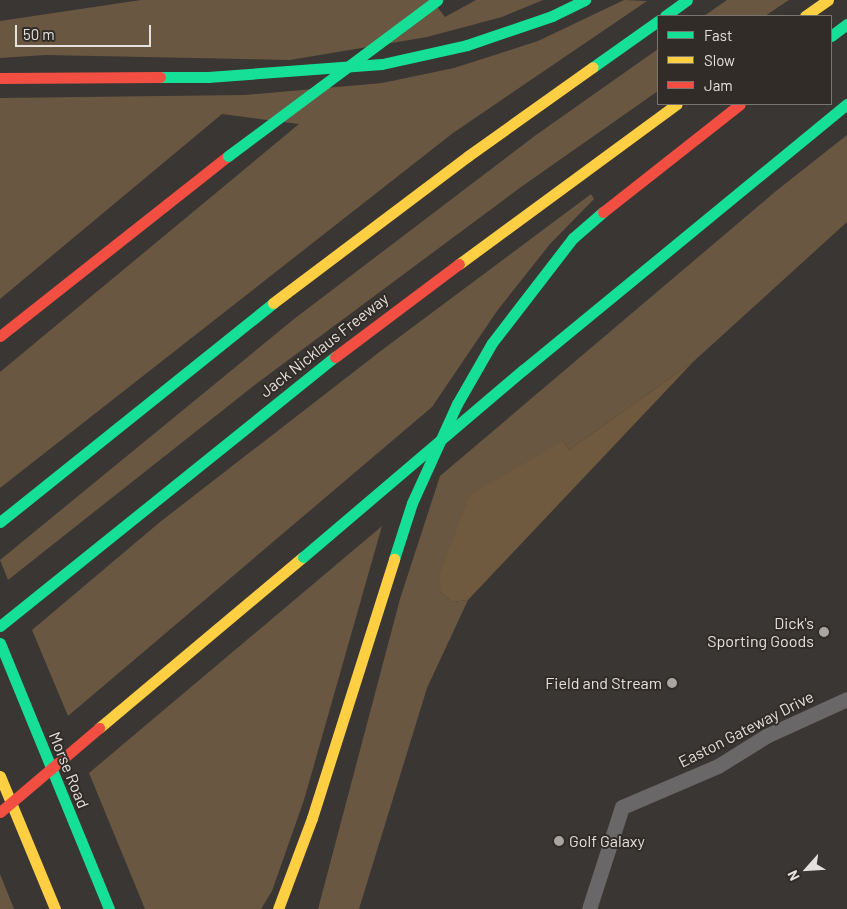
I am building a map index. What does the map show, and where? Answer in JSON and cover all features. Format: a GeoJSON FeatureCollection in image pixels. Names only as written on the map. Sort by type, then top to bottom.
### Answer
{"type":"FeatureCollection","features":[{"type":"Feature","properties":{"kind":"main road"},"geometry":{"type":"LineString","coordinates":[[0,336],[228,156],[437,0]]}},
{"type":"Feature","properties":{"kind":"main road"},"geometry":{"type":"LineString","coordinates":[[0,78],[208,77],[382,64],[467,45],[552,16],[585,0]]}},
{"type":"Feature","properties":{"kind":"main road"},"geometry":{"type":"LineString","coordinates":[[666,15],[687,0]]}},
{"type":"Feature","properties":{"kind":"main road"},"geometry":{"type":"LineString","coordinates":[[806,15],[828,0]]}},
{"type":"Feature","properties":{"kind":"main road"},"geometry":{"type":"LineString","coordinates":[[3,520],[266,309],[468,156],[657,22]]}},
{"type":"Feature","properties":{"kind":"main road"},"geometry":{"type":"LineString","coordinates":[[832,35],[847,24]]}},
{"type":"Feature","properties":{"kind":"main road"},"geometry":{"type":"LineString","coordinates":[[0,812],[523,370],[847,104]]}},
{"type":"Feature","properties":{"kind":"main road","name":"Jack Nicklaus Freeway"},"geometry":{"type":"LineString","coordinates":[[0,626],[388,316],[676,105]]}},
{"type":"Feature","properties":{"kind":"main road"},"geometry":{"type":"LineString","coordinates":[[278,909],[312,818],[412,503],[461,396],[492,343],[573,238],[625,192],[739,105]]}},
{"type":"Feature","properties":{"kind":"main road","name":"Morse Road"},"geometry":{"type":"LineString","coordinates":[[0,643],[108,909]]}},
{"type":"Feature","properties":{"kind":"main road"},"geometry":{"type":"LineString","coordinates":[[0,776],[55,909]]}},
{"type":"Feature","properties":{"kind":"street","name":"Easton Gateway Drive"},"geometry":{"type":"LineString","coordinates":[[589,909],[622,807],[718,766],[766,736],[847,699]]}},
{"type":"Feature","properties":{"kind":"shaded area"},"geometry":{"type":"Polygon","coordinates":[[[141,0],[432,0],[445,17],[476,0],[543,0],[502,17],[427,37],[290,60],[45,55],[0,58],[0,21],[141,0]]]}},
{"type":"Feature","properties":{"kind":"shaded area"},"geometry":{"type":"Polygon","coordinates":[[[624,0],[647,1],[453,133],[0,488],[0,372],[299,124],[222,114],[0,299],[0,98],[244,95],[382,83],[454,68],[538,41],[624,0]]]}},
{"type":"Feature","properties":{"kind":"shaded area"},"geometry":{"type":"Polygon","coordinates":[[[727,0],[789,0],[766,15],[705,15],[727,0]]]}},
{"type":"Feature","properties":{"kind":"shaded area"},"geometry":{"type":"Polygon","coordinates":[[[657,50],[657,92],[521,187],[256,384],[8,580],[0,560],[294,319],[536,135],[657,50]]]}},
{"type":"Feature","properties":{"kind":"shaded area"},"geometry":{"type":"Polygon","coordinates":[[[847,135],[847,222],[694,361],[569,450],[563,441],[441,592],[452,602],[468,600],[427,688],[359,909],[318,909],[400,599],[440,476],[776,191],[847,135]]]}},
{"type":"Feature","properties":{"kind":"shaded area"},"geometry":{"type":"Polygon","coordinates":[[[591,194],[594,199],[550,244],[497,311],[432,407],[68,716],[32,630],[160,522],[382,350],[591,194]]]}},
{"type":"Feature","properties":{"kind":"shaded area"},"geometry":{"type":"Polygon","coordinates":[[[694,361],[468,600],[452,602],[441,592],[439,576],[470,495],[563,441],[569,450],[694,361]]]}},
{"type":"Feature","properties":{"kind":"shaded area"},"geometry":{"type":"Polygon","coordinates":[[[382,526],[304,800],[272,891],[261,909],[145,909],[89,773],[382,526]]]}},
{"type":"Feature","properties":{"kind":"shaded area"},"geometry":{"type":"Polygon","coordinates":[[[0,874],[14,909],[0,909],[0,874]]]}},
{"type":"Feature","properties":{"kind":"traffic: fast"},"geometry":{"type":"LineString","coordinates":[[228,156],[437,0]]}},
{"type":"Feature","properties":{"kind":"traffic: fast"},"geometry":{"type":"LineString","coordinates":[[160,77],[208,77],[382,64],[467,45],[552,16],[585,0]]}},
{"type":"Feature","properties":{"kind":"traffic: fast"},"geometry":{"type":"LineString","coordinates":[[666,15],[687,0]]}},
{"type":"Feature","properties":{"kind":"traffic: fast"},"geometry":{"type":"LineString","coordinates":[[593,67],[657,22]]}},
{"type":"Feature","properties":{"kind":"traffic: fast"},"geometry":{"type":"LineString","coordinates":[[832,35],[847,24]]}},
{"type":"Feature","properties":{"kind":"traffic: fast"},"geometry":{"type":"LineString","coordinates":[[523,370],[847,104]]}},
{"type":"Feature","properties":{"kind":"traffic: fast"},"geometry":{"type":"LineString","coordinates":[[394,559],[412,503],[457,404],[492,343],[573,238],[603,212]]}},
{"type":"Feature","properties":{"kind":"traffic: fast"},"geometry":{"type":"LineString","coordinates":[[0,522],[273,303]]}},
{"type":"Feature","properties":{"kind":"traffic: fast"},"geometry":{"type":"LineString","coordinates":[[0,626],[335,357]]}},
{"type":"Feature","properties":{"kind":"traffic: fast"},"geometry":{"type":"LineString","coordinates":[[303,557],[523,370]]}},
{"type":"Feature","properties":{"kind":"traffic: fast"},"geometry":{"type":"LineString","coordinates":[[0,643],[109,909]]}},
{"type":"Feature","properties":{"kind":"traffic: slow"},"geometry":{"type":"LineString","coordinates":[[806,15],[828,0]]}},
{"type":"Feature","properties":{"kind":"traffic: slow"},"geometry":{"type":"LineString","coordinates":[[273,303],[468,156],[593,67]]}},
{"type":"Feature","properties":{"kind":"traffic: slow"},"geometry":{"type":"LineString","coordinates":[[459,264],[676,105]]}},
{"type":"Feature","properties":{"kind":"traffic: slow"},"geometry":{"type":"LineString","coordinates":[[99,728],[303,557]]}},
{"type":"Feature","properties":{"kind":"traffic: slow"},"geometry":{"type":"LineString","coordinates":[[278,909],[312,818],[394,559]]}},
{"type":"Feature","properties":{"kind":"traffic: slow"},"geometry":{"type":"LineString","coordinates":[[0,776],[55,909]]}},
{"type":"Feature","properties":{"kind":"traffic: jam"},"geometry":{"type":"LineString","coordinates":[[0,78],[160,77]]}},
{"type":"Feature","properties":{"kind":"traffic: jam"},"geometry":{"type":"LineString","coordinates":[[603,212],[739,105]]}},
{"type":"Feature","properties":{"kind":"traffic: jam"},"geometry":{"type":"LineString","coordinates":[[0,336],[228,156]]}},
{"type":"Feature","properties":{"kind":"traffic: jam"},"geometry":{"type":"LineString","coordinates":[[335,357],[459,264]]}},
{"type":"Feature","properties":{"kind":"traffic: jam"},"geometry":{"type":"LineString","coordinates":[[0,812],[99,728]]}},
{"type":"Feature","properties":{"kind":"place","name":"Dick's Sporting Goods"},"geometry":{"type":"Point","coordinates":[824,632]}},
{"type":"Feature","properties":{"kind":"place","name":"Field and Stream"},"geometry":{"type":"Point","coordinates":[672,683]}},
{"type":"Feature","properties":{"kind":"place","name":"Golf Galaxy"},"geometry":{"type":"Point","coordinates":[559,841]}}]}
